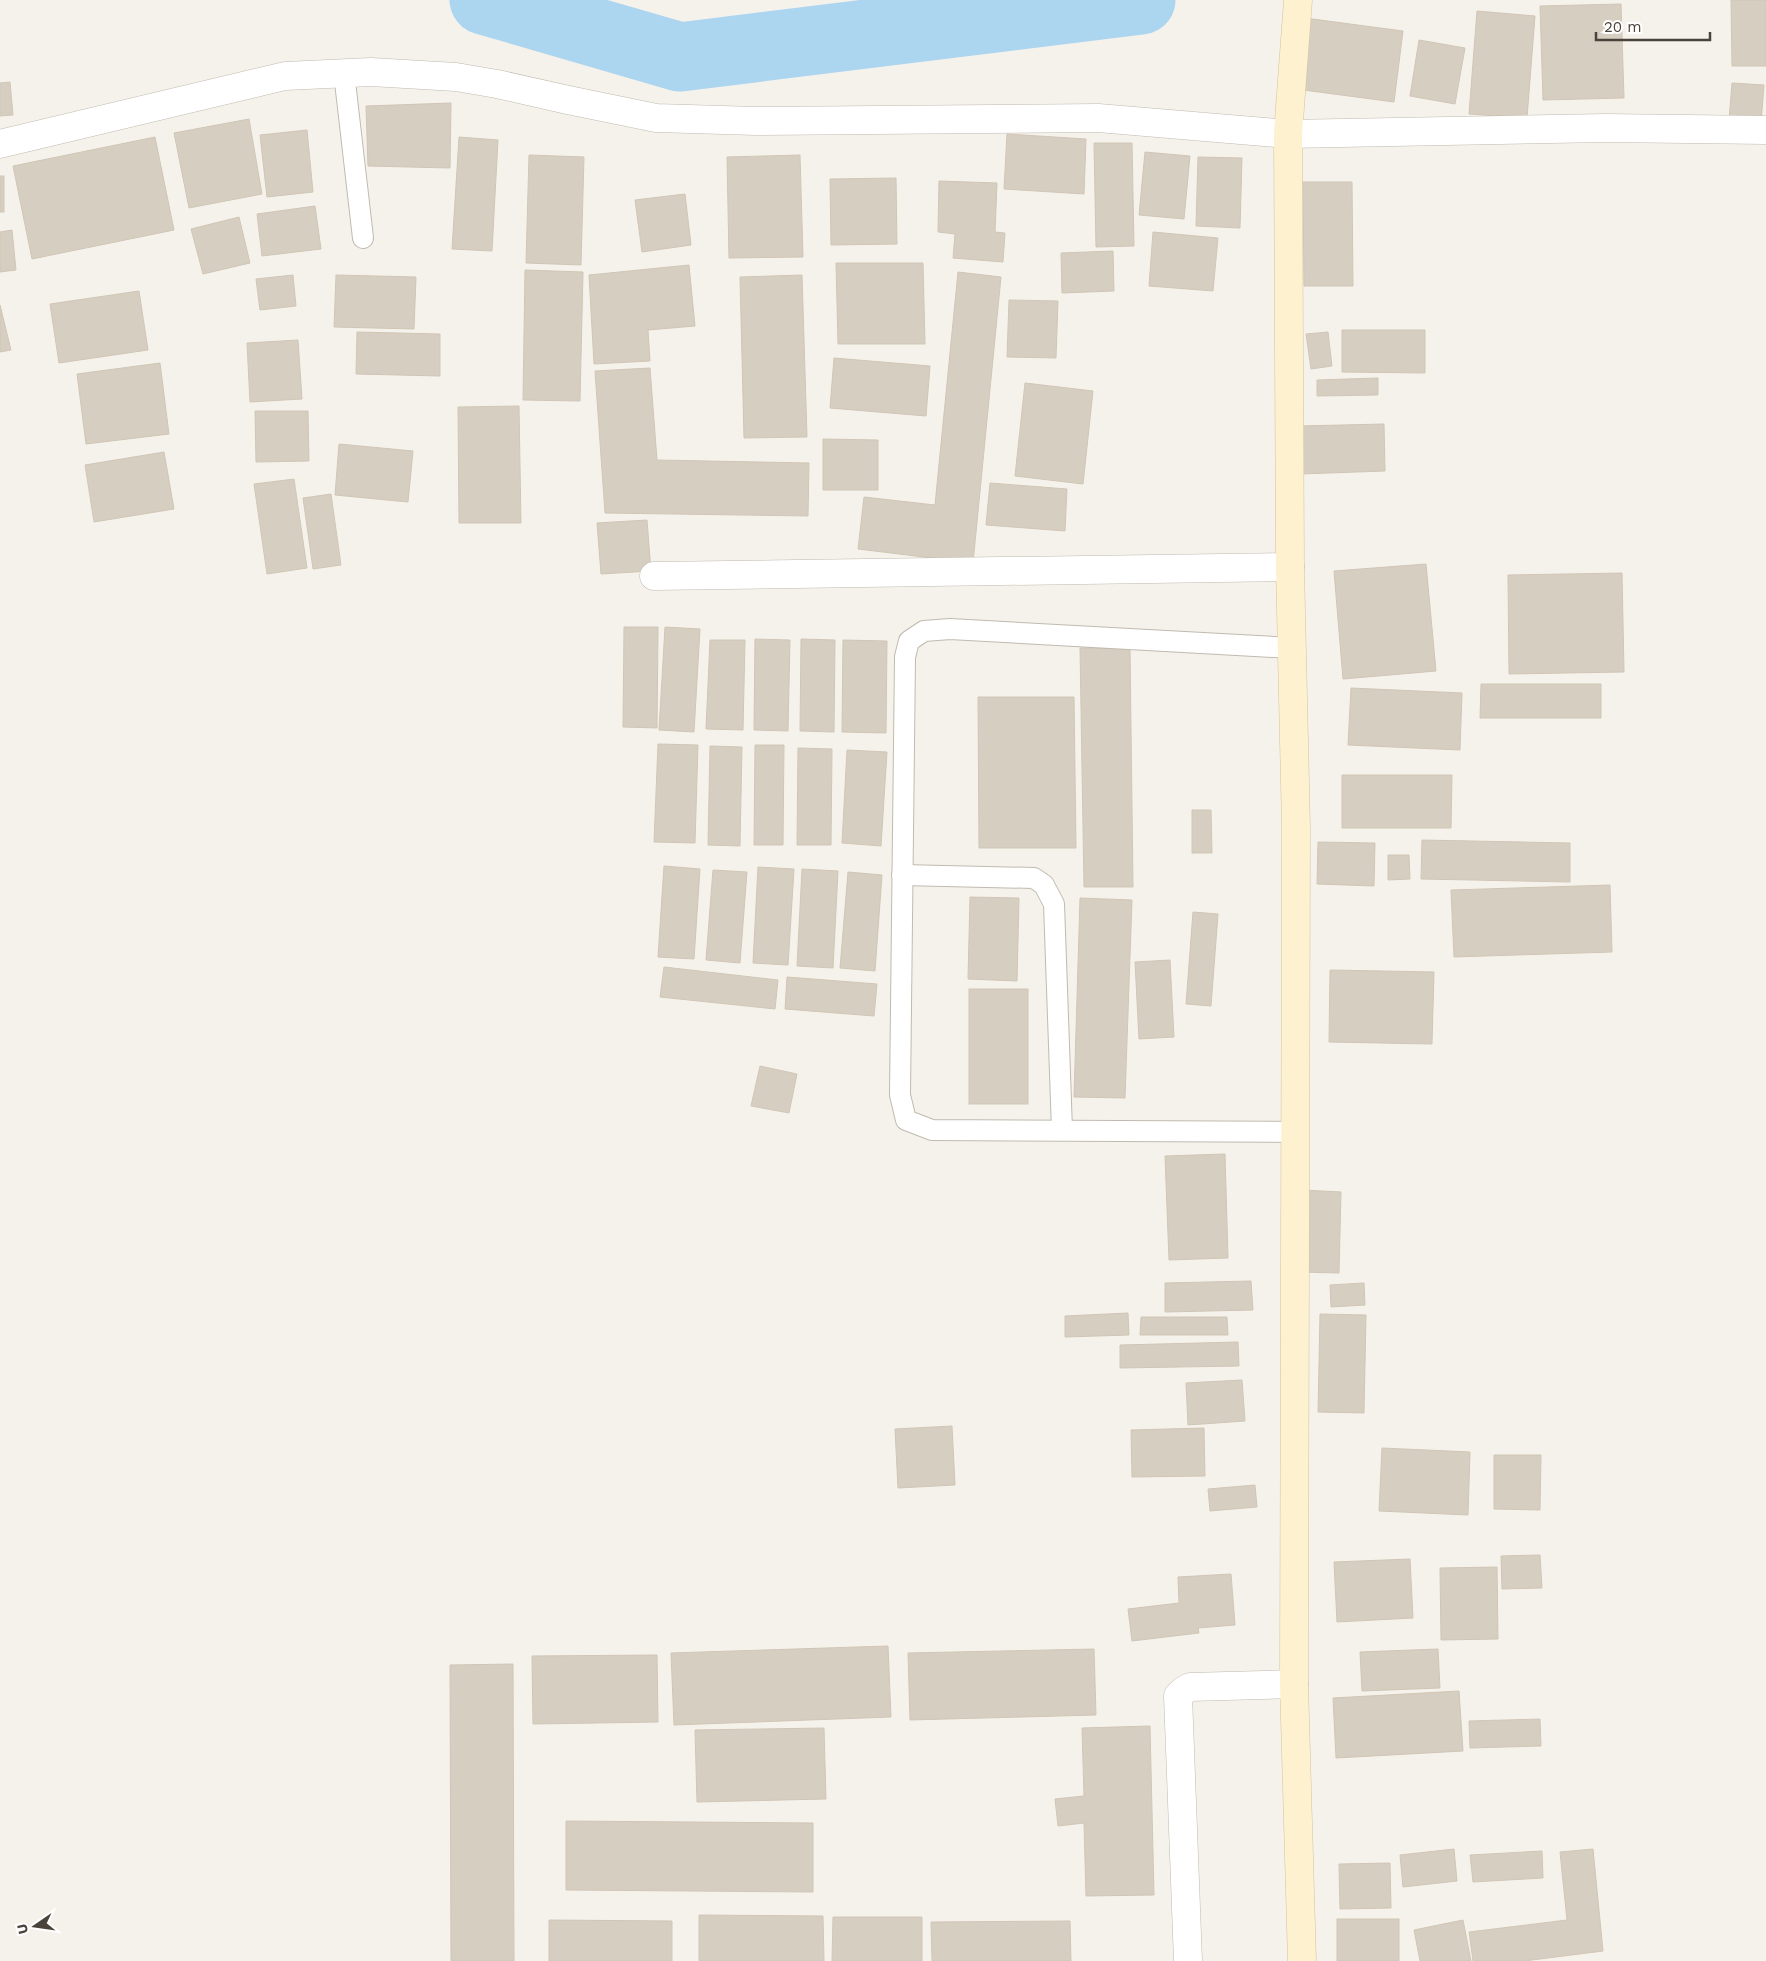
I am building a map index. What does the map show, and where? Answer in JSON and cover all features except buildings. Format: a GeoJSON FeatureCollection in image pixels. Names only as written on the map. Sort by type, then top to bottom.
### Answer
{"type":"FeatureCollection","features":[{"type":"Feature","properties":{"kind":"main road"},"geometry":{"type":"LineString","coordinates":[[1298,0],[1289,123],[1290,568],[1296,827],[1294,1684],[1302,1961]]}},
{"type":"Feature","properties":{"kind":"street"},"geometry":{"type":"LineString","coordinates":[[0,144],[285,76],[371,72],[456,76],[656,118],[756,121],[1098,118],[1289,123],[1766,130]]}},
{"type":"Feature","properties":{"kind":"street"},"geometry":{"type":"LineString","coordinates":[[654,576],[1290,568]]}},
{"type":"Feature","properties":{"kind":"street"},"geometry":{"type":"LineString","coordinates":[[1188,1961],[1178,1696],[1190,1687],[1294,1684]]}},
{"type":"Feature","properties":{"kind":"lane"},"geometry":{"type":"LineString","coordinates":[[344,73],[363,238]]}},
{"type":"Feature","properties":{"kind":"lane"},"geometry":{"type":"LineString","coordinates":[[1292,648],[950,629],[924,631],[909,641],[905,657],[900,1095],[906,1120],[932,1130],[1296,1132]]}},
{"type":"Feature","properties":{"kind":"lane"},"geometry":{"type":"LineString","coordinates":[[902,874],[1034,878],[1044,886],[1054,904],[1062,1130]]}},
{"type":"Feature","properties":{"kind":"waterway"},"geometry":{"type":"LineString","coordinates":[[484,0],[680,57],[1141,0]]}}]}
